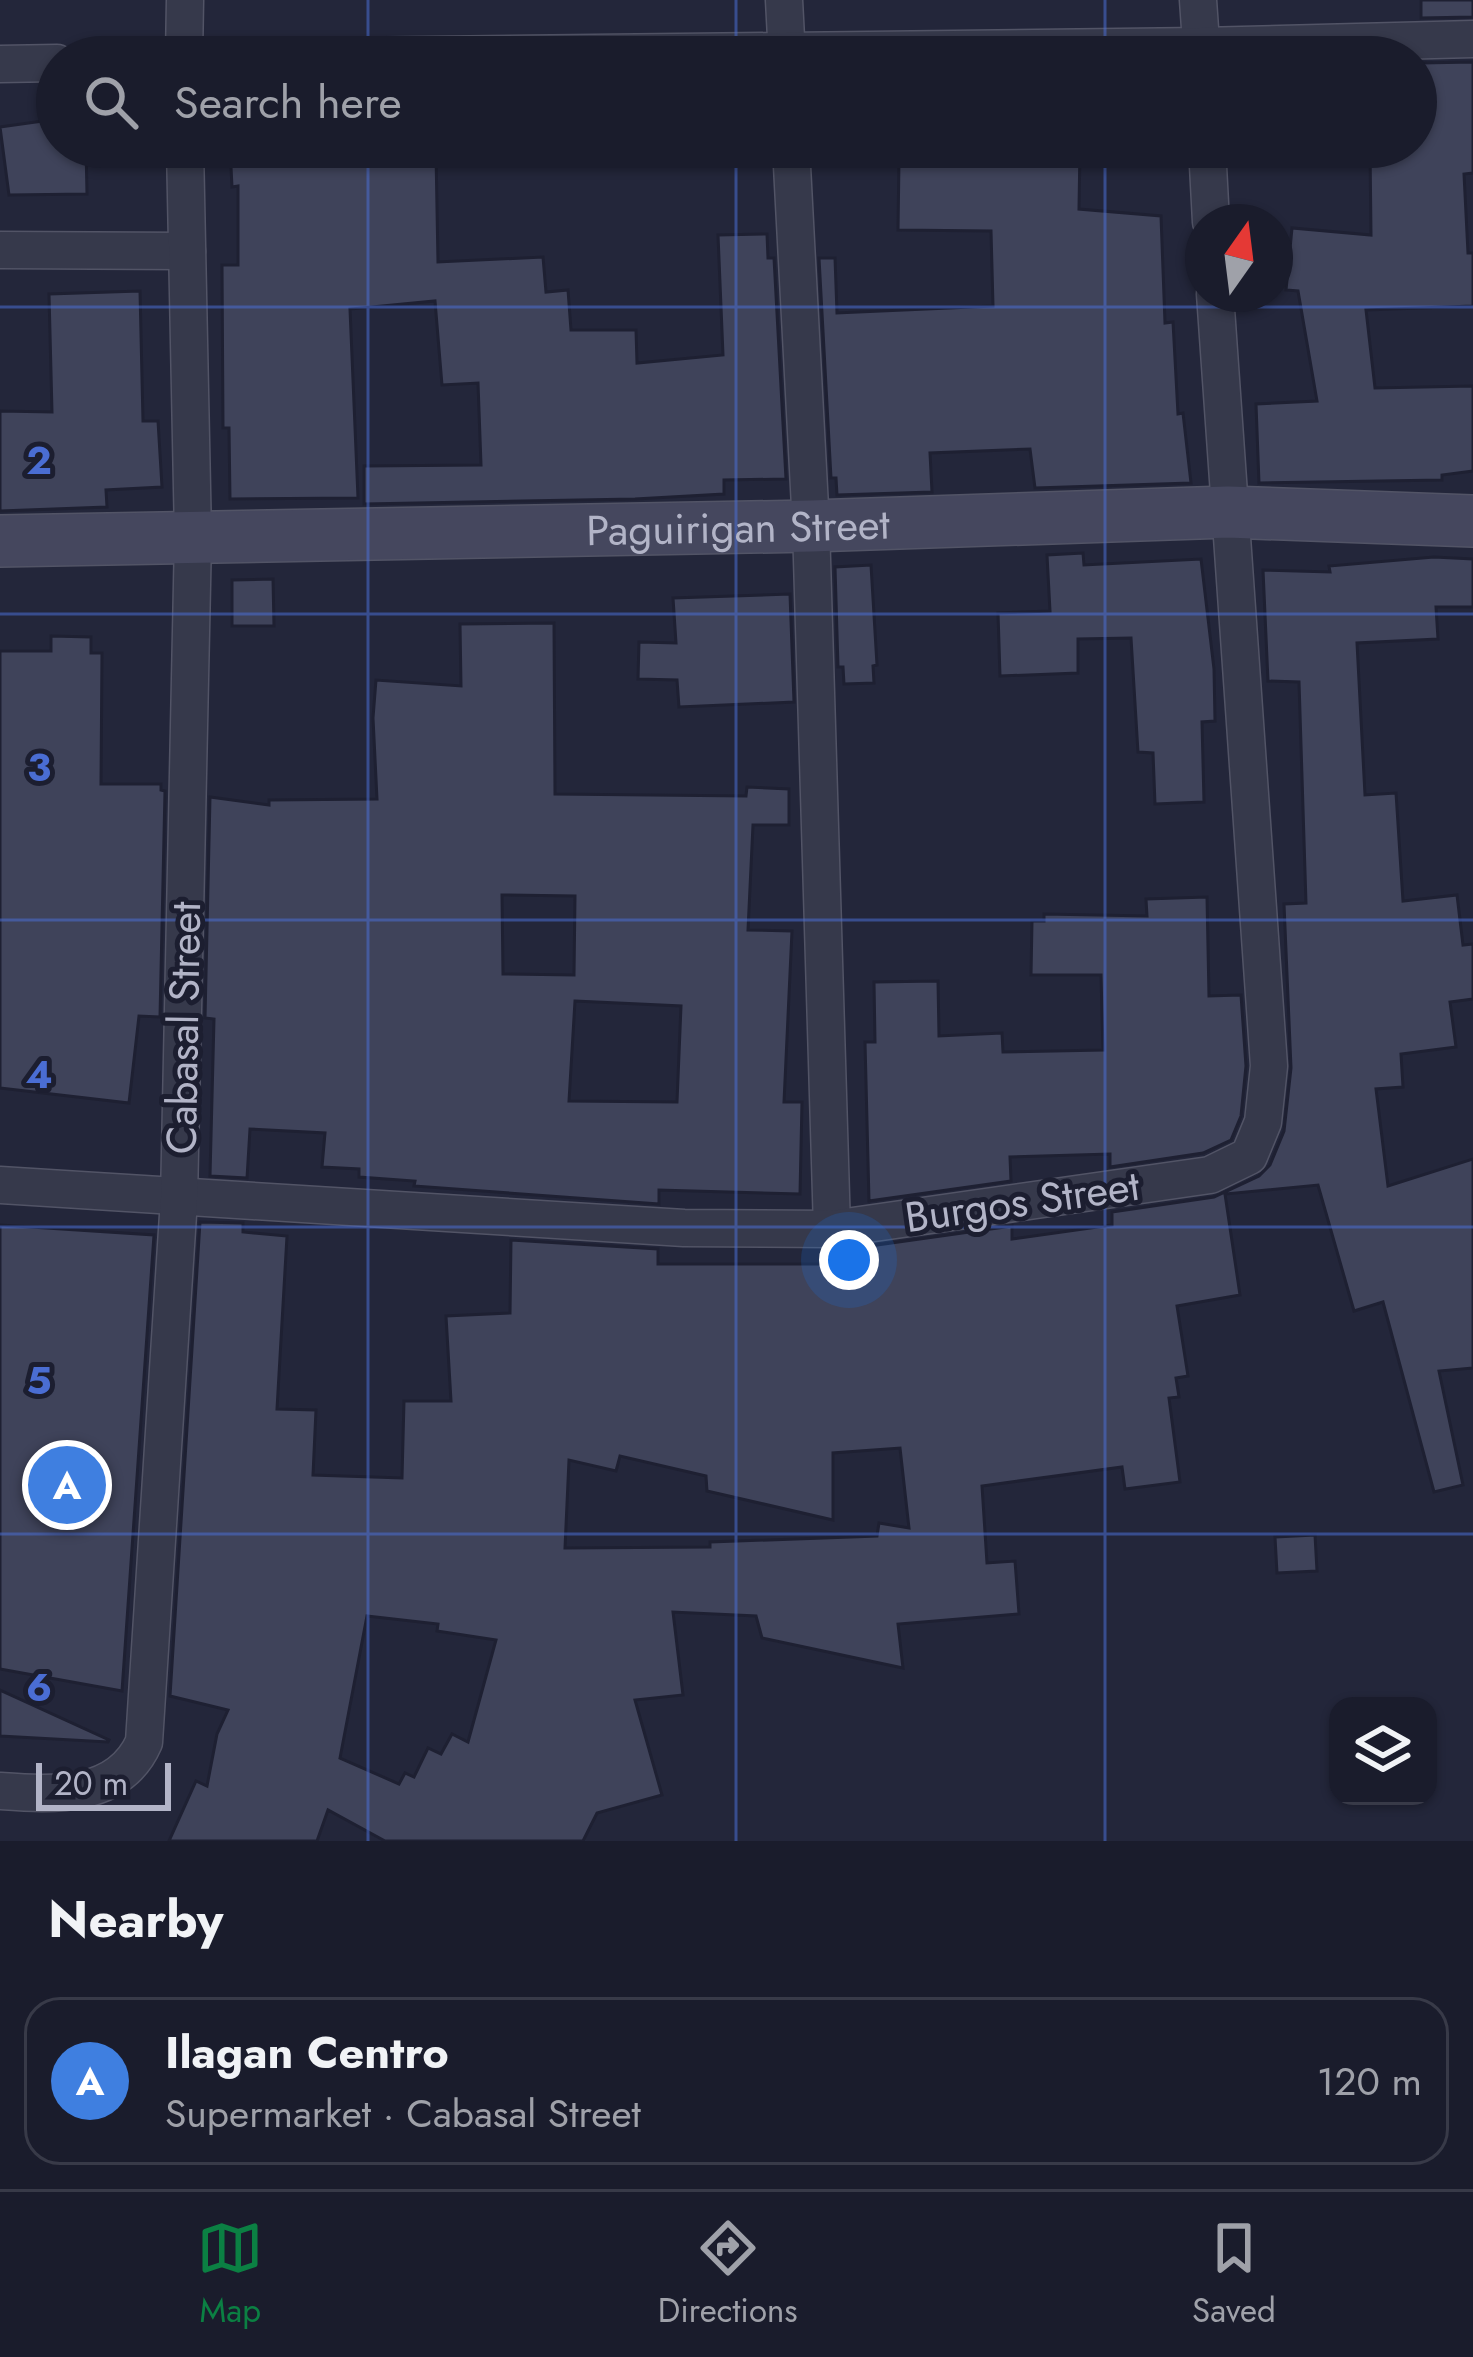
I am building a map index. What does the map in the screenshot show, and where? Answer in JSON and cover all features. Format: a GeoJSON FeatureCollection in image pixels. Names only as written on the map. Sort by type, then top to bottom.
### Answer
{"type":"FeatureCollection","features":[{"type":"Feature","properties":{"kind":"main road","name":"Paguirigan Street"},"geometry":{"type":"LineString","coordinates":[[0,542],[811,526],[1228,512],[1473,521]]}},
{"type":"Feature","properties":{"kind":"street"},"geometry":{"type":"LineString","coordinates":[[184,36],[185,0]]}},
{"type":"Feature","properties":{"kind":"street"},"geometry":{"type":"LineString","coordinates":[[784,0],[785,36]]}},
{"type":"Feature","properties":{"kind":"street"},"geometry":{"type":"LineString","coordinates":[[1198,0],[1201,36]]}},
{"type":"Feature","properties":{"kind":"street"},"geometry":{"type":"LineString","coordinates":[[1437,41],[1473,39]]}},
{"type":"Feature","properties":{"kind":"street"},"geometry":{"type":"LineString","coordinates":[[0,64],[36,63]]}},
{"type":"Feature","properties":{"kind":"street","name":"Cabasal Street"},"geometry":{"type":"LineString","coordinates":[[0,1791],[35,1794],[91,1789],[118,1778],[136,1761],[144,1742],[179,1198],[193,537],[185,168]]}},
{"type":"Feature","properties":{"kind":"street"},"geometry":{"type":"LineString","coordinates":[[792,168],[811,526],[832,1228]]}},
{"type":"Feature","properties":{"kind":"street"},"geometry":{"type":"LineString","coordinates":[[1208,168],[1210,204]]}},
{"type":"Feature","properties":{"kind":"street"},"geometry":{"type":"LineString","coordinates":[[0,250],[187,250]]}},
{"type":"Feature","properties":{"kind":"street"},"geometry":{"type":"LineString","coordinates":[[1216,312],[1228,512]]}},
{"type":"Feature","properties":{"kind":"street","name":"Burgos Street"},"geometry":{"type":"LineString","coordinates":[[0,1185],[684,1228],[832,1228],[1210,1174],[1249,1156],[1263,1122],[1269,1066],[1228,512]]}},
{"type":"Feature","properties":{"kind":"building"},"geometry":{"type":"Polygon","coordinates":[[[1421,0],[1473,0],[1473,17],[1421,18],[1421,0]]]}},
{"type":"Feature","properties":{"kind":"building"},"geometry":{"type":"Polygon","coordinates":[[[1473,62],[1473,173],[1464,174],[1468,253],[1473,253],[1473,306],[1366,310],[1375,388],[1473,386],[1473,471],[1442,475],[1442,480],[1259,483],[1256,404],[1317,401],[1298,291],[1293,291],[1293,228],[1371,235],[1370,168],[1437,168],[1437,63],[1473,62]]]}},
{"type":"Feature","properties":{"kind":"building"},"geometry":{"type":"Polygon","coordinates":[[[36,122],[36,168],[86,168],[87,194],[9,195],[0,127],[36,122]]]}},
{"type":"Feature","properties":{"kind":"building"},"geometry":{"type":"Polygon","coordinates":[[[231,168],[436,168],[438,262],[543,257],[546,292],[568,290],[571,330],[636,330],[637,363],[723,355],[718,235],[767,234],[768,258],[774,258],[786,479],[724,480],[724,494],[364,504],[364,466],[481,465],[478,383],[442,385],[435,301],[350,309],[358,498],[230,499],[229,428],[223,428],[222,265],[238,265],[238,186],[232,187],[231,168]]]}},
{"type":"Feature","properties":{"kind":"building"},"geometry":{"type":"Polygon","coordinates":[[[899,168],[1080,168],[1079,209],[1161,216],[1165,323],[1173,322],[1178,414],[1183,413],[1191,483],[1035,488],[1030,449],[930,453],[932,492],[837,495],[836,478],[831,478],[819,258],[835,258],[837,313],[993,306],[991,231],[898,230],[899,168]]]}},
{"type":"Feature","properties":{"kind":"building"},"geometry":{"type":"Polygon","coordinates":[[[140,291],[143,421],[158,421],[162,487],[106,490],[107,507],[0,511],[0,411],[52,412],[49,294],[140,291]]]}},
{"type":"Feature","properties":{"kind":"building"},"geometry":{"type":"Polygon","coordinates":[[[1083,553],[1084,565],[1201,559],[1215,721],[1202,722],[1204,802],[1155,804],[1153,753],[1138,752],[1131,638],[1078,639],[1078,673],[1000,676],[998,613],[1050,611],[1047,555],[1083,553]]]}},
{"type":"Feature","properties":{"kind":"building"},"geometry":{"type":"Polygon","coordinates":[[[1434,557],[1473,559],[1473,607],[1436,607],[1438,639],[1357,643],[1365,795],[1396,793],[1403,901],[1457,895],[1463,945],[1473,944],[1473,999],[1450,1002],[1456,1047],[1401,1054],[1403,1087],[1376,1089],[1388,1186],[1473,1159],[1473,1368],[1439,1371],[1463,1485],[1434,1492],[1383,1302],[1354,1311],[1318,1185],[1225,1194],[1240,1295],[1177,1306],[1188,1376],[1176,1378],[1179,1397],[1169,1398],[1180,1482],[1125,1489],[1122,1467],[982,1486],[987,1563],[1015,1561],[1019,1614],[898,1624],[903,1668],[762,1638],[756,1616],[673,1612],[683,1695],[635,1700],[662,1795],[597,1813],[583,1841],[385,1841],[328,1810],[317,1841],[169,1841],[196,1781],[207,1786],[217,1734],[228,1710],[170,1696],[200,1222],[243,1223],[243,1232],[287,1236],[277,1409],[316,1410],[313,1475],[402,1478],[404,1401],[451,1401],[446,1316],[510,1313],[511,1240],[658,1249],[658,1264],[825,1264],[825,1258],[871,1255],[870,1246],[1012,1226],[1012,1239],[1112,1225],[1112,1212],[1214,1197],[1259,1176],[1270,1165],[1284,1131],[1291,1068],[1284,904],[1306,903],[1299,682],[1268,681],[1263,570],[1330,572],[1329,566],[1434,557]],[[900,1448],[833,1453],[833,1520],[707,1491],[706,1476],[620,1456],[616,1471],[569,1460],[565,1548],[710,1547],[710,1542],[877,1536],[879,1523],[909,1528],[900,1448]],[[367,1616],[340,1758],[399,1784],[405,1773],[414,1777],[428,1748],[441,1754],[452,1734],[468,1742],[496,1640],[437,1631],[438,1624],[367,1616]]]}},
{"type":"Feature","properties":{"kind":"building"},"geometry":{"type":"Polygon","coordinates":[[[871,565],[874,683],[844,684],[843,667],[838,667],[835,567],[871,565]]]}},
{"type":"Feature","properties":{"kind":"building"},"geometry":{"type":"Polygon","coordinates":[[[273,579],[274,626],[232,626],[232,580],[273,579]]]}},
{"type":"Feature","properties":{"kind":"building"},"geometry":{"type":"Polygon","coordinates":[[[790,594],[794,702],[679,707],[677,680],[638,679],[639,642],[676,643],[673,598],[790,594]]]}},
{"type":"Feature","properties":{"kind":"building"},"geometry":{"type":"Polygon","coordinates":[[[554,623],[555,794],[746,796],[747,787],[789,789],[789,825],[753,825],[748,930],[792,931],[784,1102],[802,1102],[800,1194],[659,1190],[659,1204],[414,1186],[415,1181],[359,1177],[359,1169],[322,1167],[325,1133],[250,1129],[247,1178],[210,1176],[214,1019],[205,1018],[210,797],[269,805],[269,800],[377,799],[376,680],[461,686],[460,624],[554,623]],[[502,895],[503,974],[574,975],[575,896],[502,895]],[[575,1001],[569,1101],[677,1102],[681,1006],[575,1001]]]}},
{"type":"Feature","properties":{"kind":"building"},"geometry":{"type":"Polygon","coordinates":[[[51,636],[91,637],[91,653],[102,653],[101,784],[161,784],[165,791],[160,1017],[139,1016],[129,1103],[0,1088],[0,651],[51,651],[51,636]]]}},
{"type":"Feature","properties":{"kind":"building"},"geometry":{"type":"Polygon","coordinates":[[[1207,897],[1209,996],[1241,995],[1246,1066],[1241,1116],[1231,1140],[1203,1153],[1110,1167],[1110,1154],[1010,1157],[1011,1181],[869,1201],[865,1042],[875,1042],[874,982],[938,981],[939,1036],[1002,1033],[1003,1052],[1103,1050],[1101,975],[1031,975],[1032,921],[1044,921],[1044,914],[1147,916],[1146,899],[1207,897]]]}},
{"type":"Feature","properties":{"kind":"building"},"geometry":{"type":"Polygon","coordinates":[[[0,1225],[154,1235],[122,1691],[0,1669],[0,1225]]]}},
{"type":"Feature","properties":{"kind":"building"},"geometry":{"type":"Polygon","coordinates":[[[1315,1535],[1317,1571],[1277,1573],[1275,1537],[1315,1535]]]}},
{"type":"Feature","properties":{"kind":"building"},"geometry":{"type":"Polygon","coordinates":[[[0,1690],[109,1740],[0,1736],[0,1690]]]}},
{"type":"Feature","properties":{"kind":"place","name":"Ilagan Centro"},"geometry":{"type":"Point","coordinates":[67,1485]}}]}
